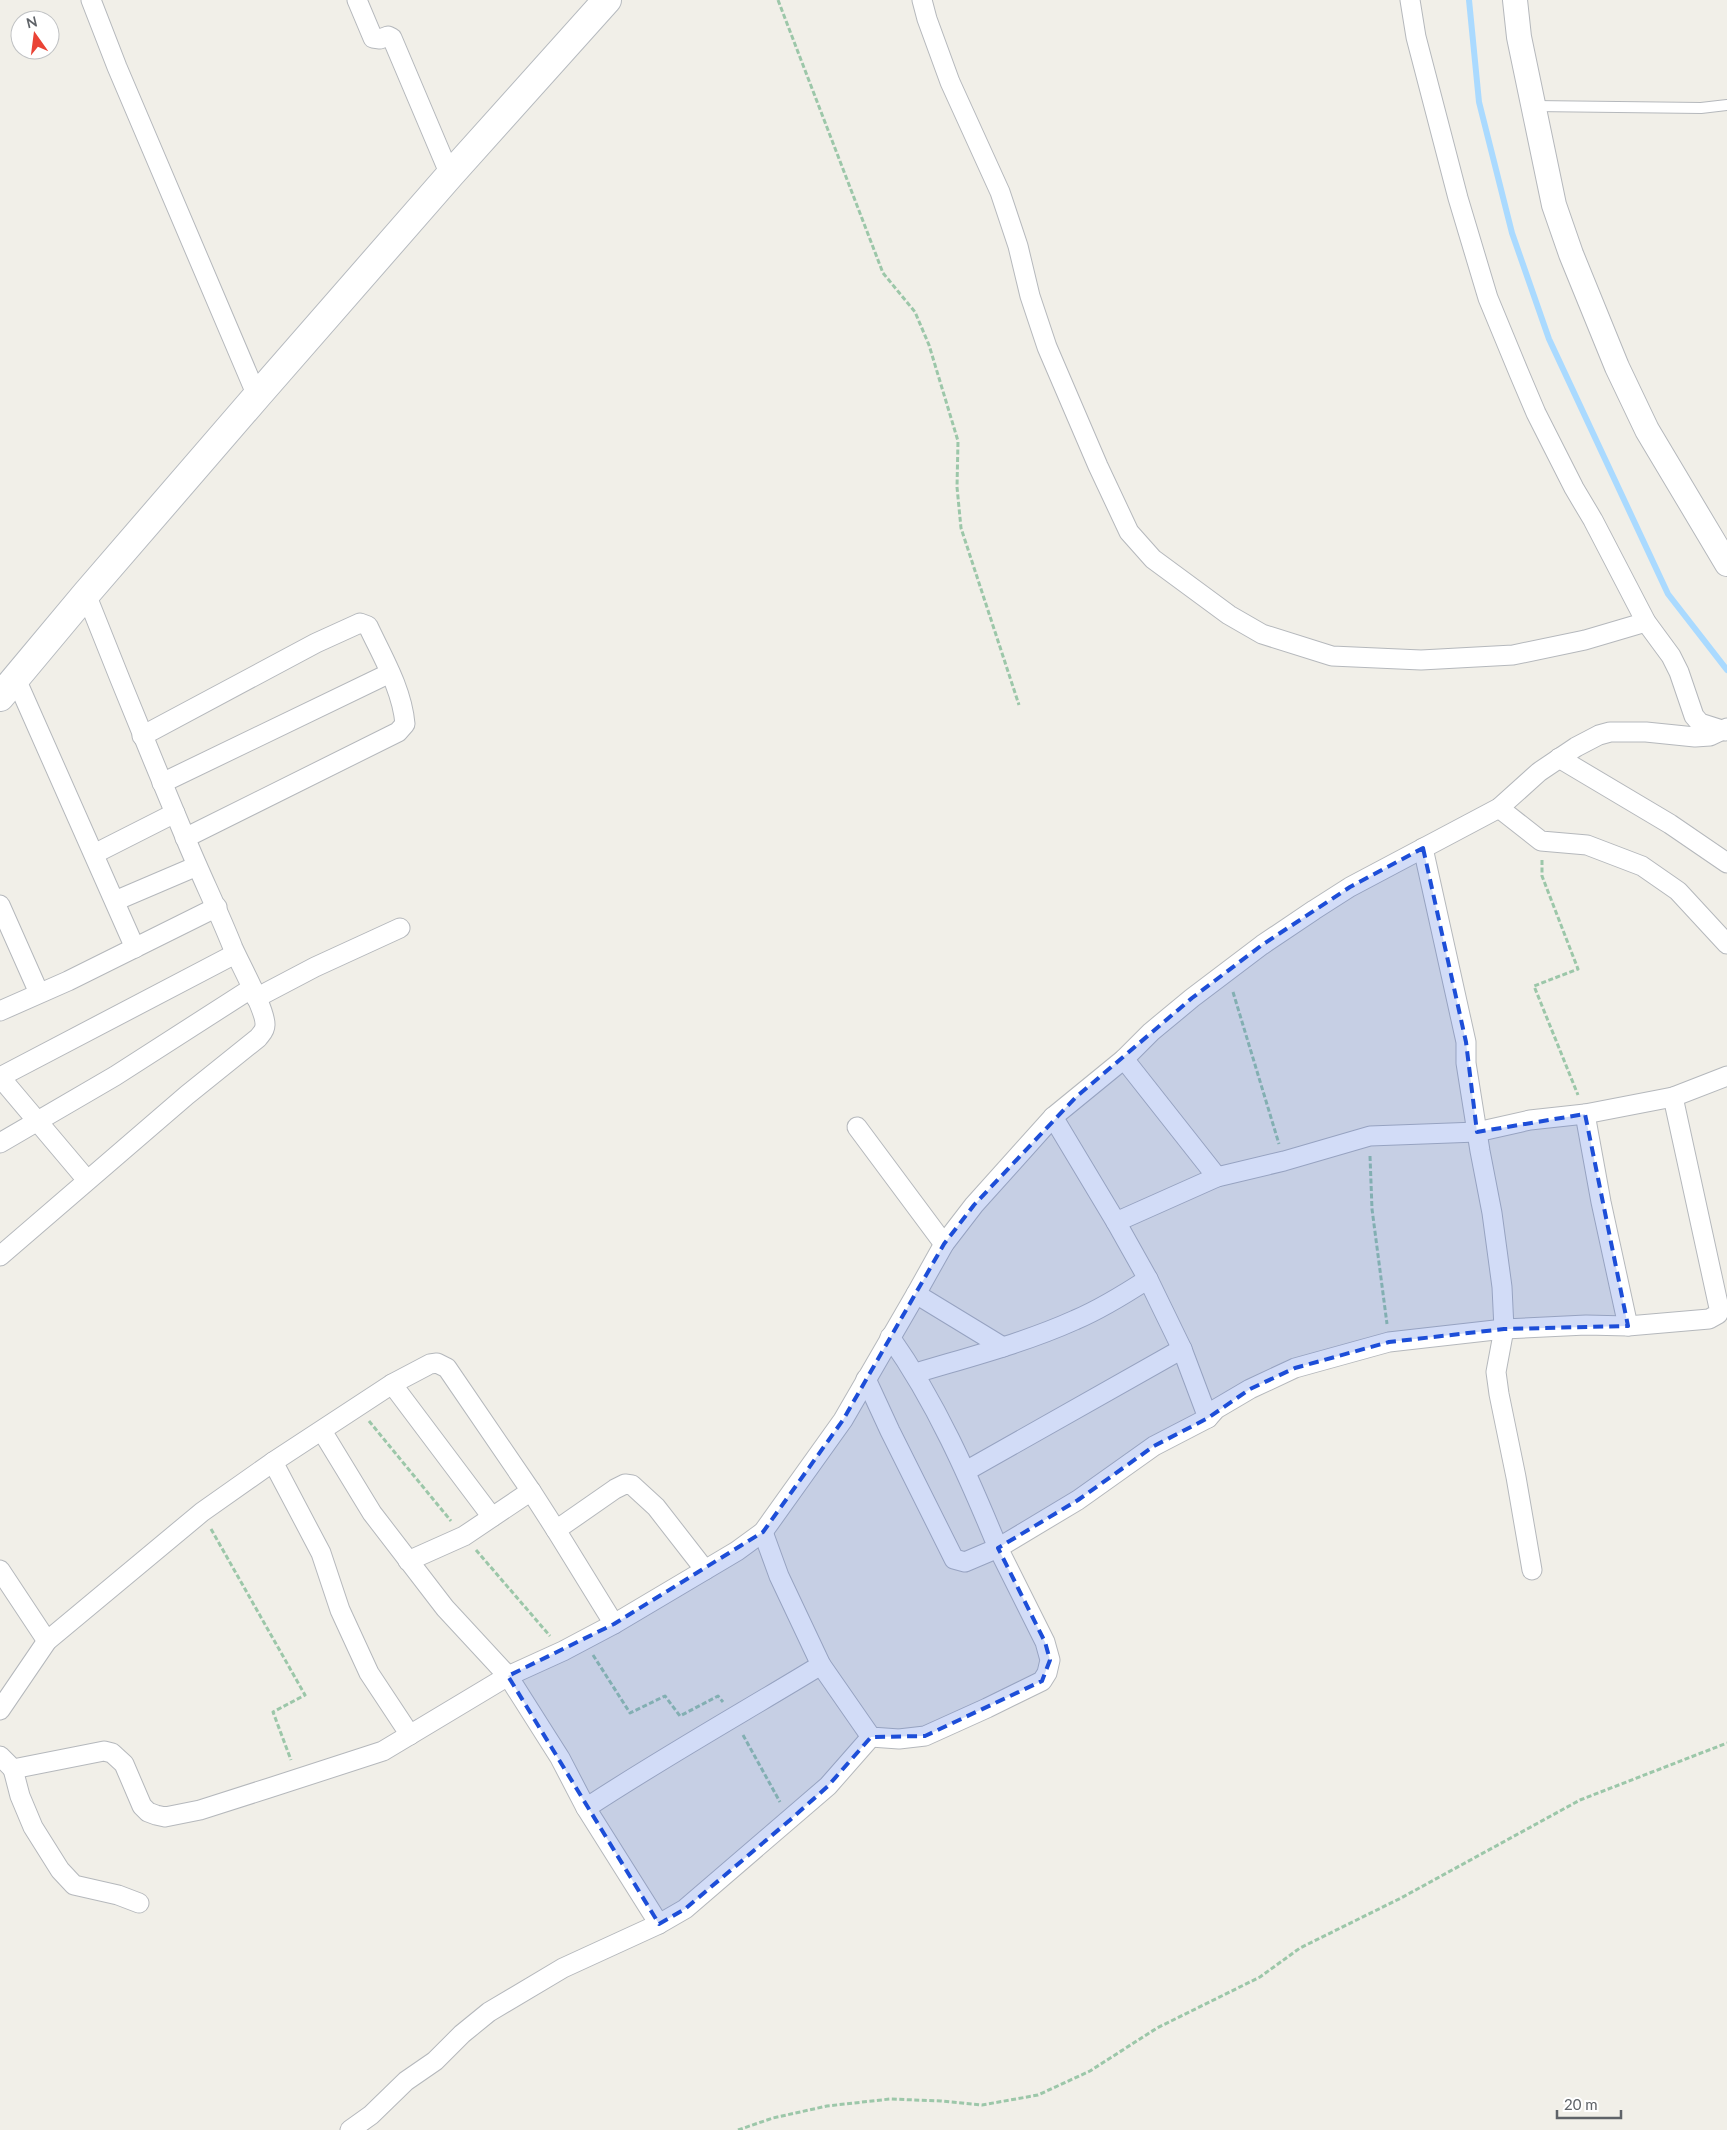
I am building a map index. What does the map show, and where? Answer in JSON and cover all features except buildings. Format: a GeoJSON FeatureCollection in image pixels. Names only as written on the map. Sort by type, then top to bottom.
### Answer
{"type":"FeatureCollection","features":[{"type":"Feature","properties":{"kind":"main road"},"geometry":{"type":"LineString","coordinates":[[8,688],[86,594],[257,396],[450,175],[607,0]]}},
{"type":"Feature","properties":{"kind":"street"},"geometry":{"type":"LineString","coordinates":[[91,0],[117,67],[257,396]]}},
{"type":"Feature","properties":{"kind":"street"},"geometry":{"type":"LineString","coordinates":[[357,0],[373,38],[380,39],[388,36],[392,38],[450,175]]}},
{"type":"Feature","properties":{"kind":"street"},"geometry":{"type":"LineString","coordinates":[[922,0],[950,82],[1000,192],[1018,246],[1030,296],[1047,347],[1098,466],[1129,532],[1153,560],[1229,615],[1262,634],[1332,656],[1421,660],[1513,655],[1585,640],[1646,622]]}},
{"type":"Feature","properties":{"kind":"street"},"geometry":{"type":"LineString","coordinates":[[1410,0],[1416,37],[1440,130],[1488,298],[1536,413],[1646,622],[1671,656],[1679,672],[1694,716],[1700,723],[1726,730]]}},
{"type":"Feature","properties":{"kind":"street"},"geometry":{"type":"LineString","coordinates":[[1515,0],[1519,36],[1554,205],[1571,254],[1617,367],[1648,430],[1727,564]]}},
{"type":"Feature","properties":{"kind":"street"},"geometry":{"type":"LineString","coordinates":[[0,1256],[87,1180],[258,1038],[266,1024],[142,736],[86,594]]}},
{"type":"Feature","properties":{"kind":"street"},"geometry":{"type":"LineString","coordinates":[[142,736],[316,643],[360,623],[368,626],[390,673],[404,713],[405,724],[398,732],[185,838]]}},
{"type":"Feature","properties":{"kind":"street"},"geometry":{"type":"LineString","coordinates":[[162,783],[390,673]]}},
{"type":"Feature","properties":{"kind":"street"},"geometry":{"type":"LineString","coordinates":[[8,688],[94,854],[135,948]]}},
{"type":"Feature","properties":{"kind":"street"},"geometry":{"type":"LineString","coordinates":[[138,1903],[118,1895],[74,1884],[60,1870],[33,1827],[7,1763],[104,1751],[112,1753],[124,1764],[142,1806],[148,1812],[165,1817],[200,1810],[374,1754],[410,1735],[508,1676],[563,1651],[614,1624],[737,1551],[763,1532],[842,1420],[944,1244],[974,1205],[1053,1117],[1124,1059],[1151,1032],[1262,945],[1350,887],[1498,808],[1539,772],[1576,747],[1599,735],[1610,732],[1646,732],[1695,738],[1710,736],[1726,730]]}},
{"type":"Feature","properties":{"kind":"street"},"geometry":{"type":"LineString","coordinates":[[1559,758],[1670,824],[1727,863]]}},
{"type":"Feature","properties":{"kind":"street"},"geometry":{"type":"LineString","coordinates":[[1498,808],[1541,841],[1587,846],[1642,866],[1678,891],[1727,944]]}},
{"type":"Feature","properties":{"kind":"street"},"geometry":{"type":"LineString","coordinates":[[94,854],[175,813]]}},
{"type":"Feature","properties":{"kind":"street"},"geometry":{"type":"LineString","coordinates":[[1422,848],[1466,1042],[1466,1063],[1492,1213],[1502,1287],[1504,1329],[1497,1366],[1497,1380],[1532,1570]]}},
{"type":"Feature","properties":{"kind":"street"},"geometry":{"type":"LineString","coordinates":[[115,901],[197,866]]}},
{"type":"Feature","properties":{"kind":"street"},"geometry":{"type":"LineString","coordinates":[[0,905],[40,993]]}},
{"type":"Feature","properties":{"kind":"street"},"geometry":{"type":"LineString","coordinates":[[0,1012],[217,907]]}},
{"type":"Feature","properties":{"kind":"street"},"geometry":{"type":"LineString","coordinates":[[0,1143],[254,993],[400,928]]}},
{"type":"Feature","properties":{"kind":"street"},"geometry":{"type":"LineString","coordinates":[[87,1180],[0,1077],[235,954]]}},
{"type":"Feature","properties":{"kind":"street"},"geometry":{"type":"LineString","coordinates":[[1124,1059],[1217,1177]]}},
{"type":"Feature","properties":{"kind":"street"},"geometry":{"type":"LineString","coordinates":[[1116,1222],[1217,1177],[1284,1161],[1370,1136],[1477,1132],[1530,1120],[1585,1114],[1673,1097],[1727,1076]]}},
{"type":"Feature","properties":{"kind":"street"},"geometry":{"type":"LineString","coordinates":[[866,1379],[954,1559],[965,1562],[998,1548],[1078,1500],[1154,1446],[1208,1418],[1216,1409],[1250,1389],[1295,1368],[1389,1342],[1504,1329],[1586,1325],[1628,1326],[1708,1319],[1719,1312],[1673,1097]]}},
{"type":"Feature","properties":{"kind":"street"},"geometry":{"type":"LineString","coordinates":[[1585,1114],[1601,1202],[1628,1326]]}},
{"type":"Feature","properties":{"kind":"street"},"geometry":{"type":"LineString","coordinates":[[1053,1117],[1148,1279],[1182,1349],[1208,1418]]}},
{"type":"Feature","properties":{"kind":"street"},"geometry":{"type":"LineString","coordinates":[[857,1127],[944,1244]]}},
{"type":"Feature","properties":{"kind":"street"},"geometry":{"type":"LineString","coordinates":[[916,1373],[1003,1347],[1074,1320],[1114,1300],[1148,1279]]}},
{"type":"Feature","properties":{"kind":"street"},"geometry":{"type":"LineString","coordinates":[[916,1294],[1003,1347]]}},
{"type":"Feature","properties":{"kind":"street"},"geometry":{"type":"LineString","coordinates":[[871,1737],[899,1739],[924,1736],[1042,1681],[1048,1673],[1050,1660],[1045,1642],[998,1548],[966,1471],[916,1373],[890,1337]]}},
{"type":"Feature","properties":{"kind":"street"},"geometry":{"type":"LineString","coordinates":[[966,1471],[1182,1349]]}},
{"type":"Feature","properties":{"kind":"street"},"geometry":{"type":"LineString","coordinates":[[0,1710],[47,1641],[202,1512],[273,1462],[392,1384],[437,1362],[444,1365],[531,1491],[614,1624]]}},
{"type":"Feature","properties":{"kind":"street"},"geometry":{"type":"LineString","coordinates":[[392,1384],[492,1517]]}},
{"type":"Feature","properties":{"kind":"street"},"geometry":{"type":"LineString","coordinates":[[322,1431],[372,1513],[408,1561],[445,1608],[508,1676],[560,1758],[586,1808],[659,1924]]}},
{"type":"Feature","properties":{"kind":"street"},"geometry":{"type":"LineString","coordinates":[[273,1462],[321,1553],[340,1610],[369,1673],[410,1735]]}},
{"type":"Feature","properties":{"kind":"street"},"geometry":{"type":"LineString","coordinates":[[556,1530],[615,1489],[626,1484],[632,1484],[656,1507],[704,1570]]}},
{"type":"Feature","properties":{"kind":"street"},"geometry":{"type":"LineString","coordinates":[[408,1561],[464,1536],[531,1491]]}},
{"type":"Feature","properties":{"kind":"street"},"geometry":{"type":"LineString","coordinates":[[763,1532],[780,1576],[821,1665],[871,1737]]}},
{"type":"Feature","properties":{"kind":"street"},"geometry":{"type":"LineString","coordinates":[[0,1570],[47,1641]]}},
{"type":"Feature","properties":{"kind":"street"},"geometry":{"type":"LineString","coordinates":[[586,1808],[647,1768],[821,1665]]}},
{"type":"Feature","properties":{"kind":"street"},"geometry":{"type":"LineString","coordinates":[[350,2130],[371,2115],[406,2081],[435,2061],[462,2034],[489,2012],[563,1968],[659,1924],[685,1908],[828,1786],[871,1737]]}},
{"type":"Feature","properties":{"kind":"lane"},"geometry":{"type":"LineString","coordinates":[[1533,106],[1701,108],[1727,105]]}},
{"type":"Feature","properties":{"kind":"path"},"geometry":{"type":"LineString","coordinates":[[778,0],[883,273],[915,312],[929,345],[958,441],[957,487],[961,528],[1019,704]]}},
{"type":"Feature","properties":{"kind":"path"},"geometry":{"type":"LineString","coordinates":[[1541,841],[1542,876],[1578,969],[1534,986],[1585,1114]]}},
{"type":"Feature","properties":{"kind":"path"},"geometry":{"type":"LineString","coordinates":[[1227,972],[1284,1161]]}},
{"type":"Feature","properties":{"kind":"path"},"geometry":{"type":"LineString","coordinates":[[1370,1136],[1372,1209],[1389,1342]]}},
{"type":"Feature","properties":{"kind":"path"},"geometry":{"type":"LineString","coordinates":[[202,1512],[305,1696],[273,1712],[298,1777]]}},
{"type":"Feature","properties":{"kind":"path"},"geometry":{"type":"LineString","coordinates":[[738,2130],[773,2118],[827,2106],[890,2099],[982,2105],[1038,2095],[1090,2071],[1157,2028],[1260,1977],[1300,1948],[1401,1898],[1580,1800],[1727,1743]]}},
{"type":"Feature","properties":{"kind":"highlighted area"},"geometry":{"type":"Polygon","coordinates":[[[1423,848],[1466,1042],[1477,1132],[1585,1114],[1628,1326],[1504,1329],[1389,1342],[1295,1368],[1250,1389],[1208,1418],[1154,1446],[1078,1500],[998,1548],[1045,1642],[1050,1660],[1042,1681],[925,1736],[871,1737],[828,1786],[790,1820],[685,1909],[659,1924],[508,1676],[614,1624],[763,1532],[843,1420],[944,1244],[974,1205],[1075,1098],[1192,998],[1262,945],[1350,887],[1423,848]]]}},
{"type":"Feature","properties":{"kind":"waterway"},"geometry":{"type":"LineString","coordinates":[[1469,0],[1479,102],[1512,233],[1549,339],[1668,594],[1727,670]]}}]}
